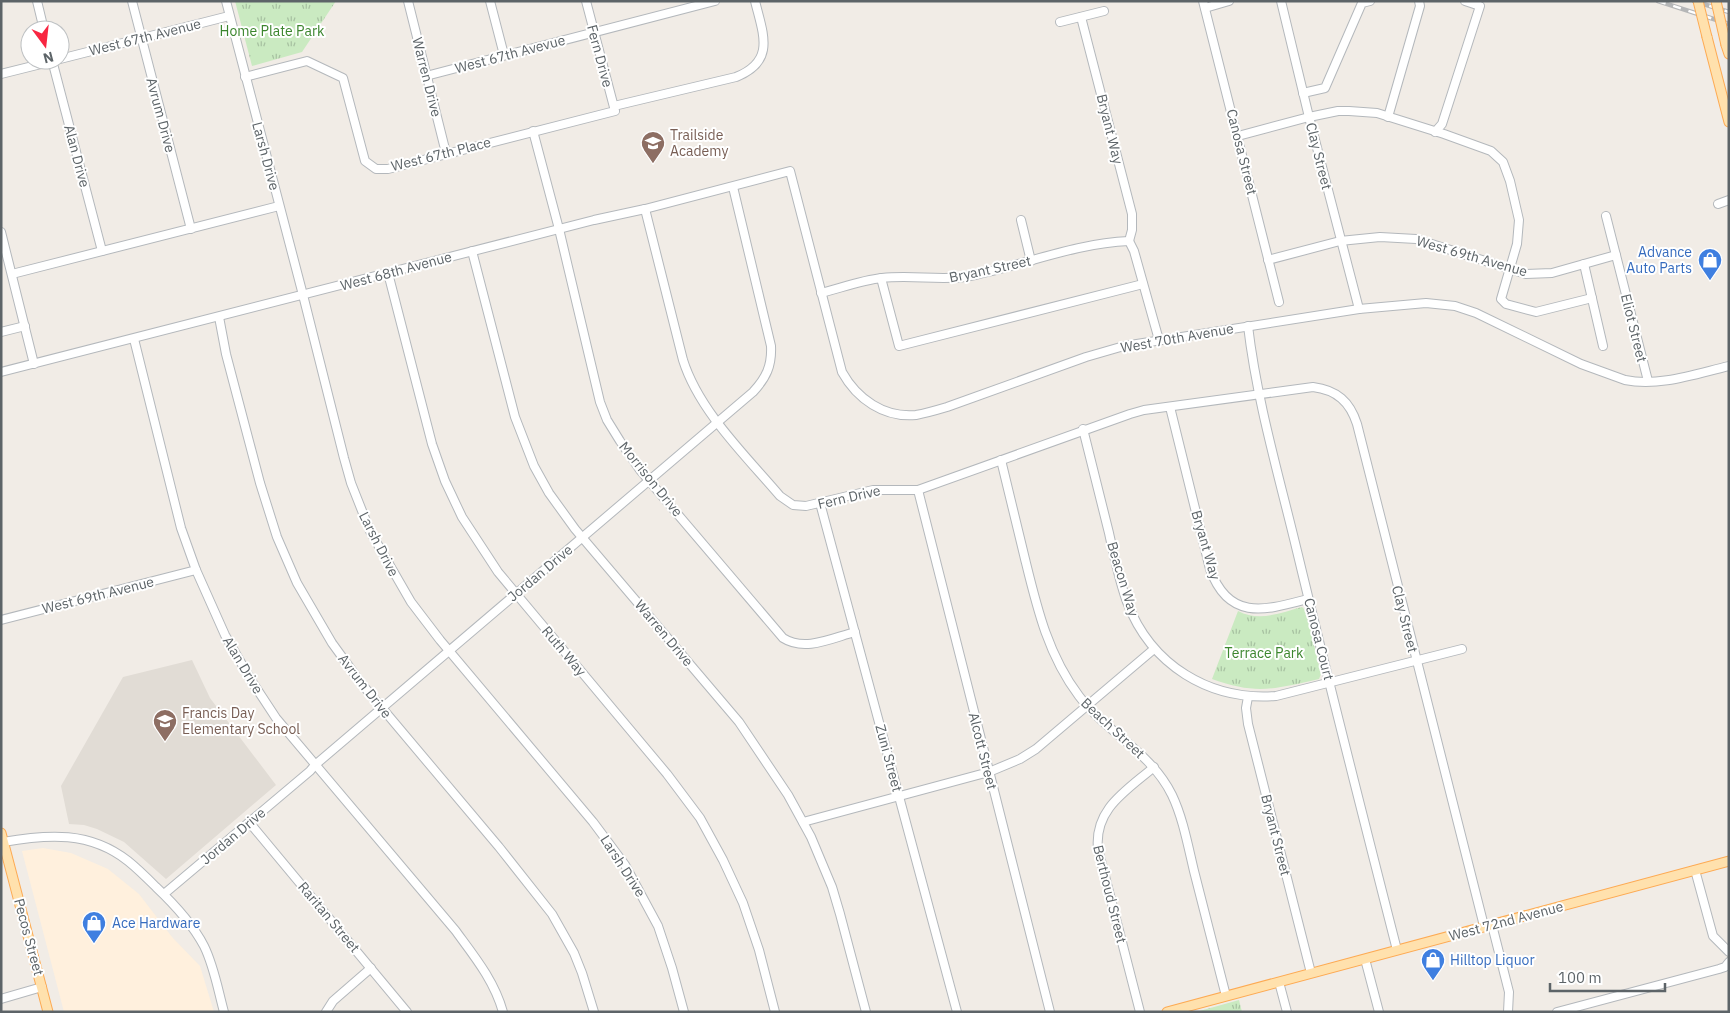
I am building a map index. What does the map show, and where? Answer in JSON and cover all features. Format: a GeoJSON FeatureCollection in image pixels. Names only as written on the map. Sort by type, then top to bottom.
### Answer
{"type":"FeatureCollection","features":[{"type":"Feature","properties":{"kind":"main road"},"geometry":{"type":"LineString","coordinates":[[1698,1],[1729,122]]}},
{"type":"Feature","properties":{"kind":"main road"},"geometry":{"type":"LineString","coordinates":[[1716,1],[1728,50]]}},
{"type":"Feature","properties":{"kind":"main road","name":"Pecos Street"},"geometry":{"type":"LineString","coordinates":[[2,839],[48,1012]]}},
{"type":"Feature","properties":{"kind":"main road","name":"West 72nd Avenue"},"geometry":{"type":"LineString","coordinates":[[1167,1012],[1729,861]]}},
{"type":"Feature","properties":{"kind":"street"},"geometry":{"type":"LineString","coordinates":[[37,1],[42,20]]}},
{"type":"Feature","properties":{"kind":"street","name":"Avrum Drive"},"geometry":{"type":"LineString","coordinates":[[132,1],[191,229]]}},
{"type":"Feature","properties":{"kind":"street","name":"Larsh Drive"},"geometry":{"type":"LineString","coordinates":[[226,1],[304,295],[344,458],[360,508],[370,531],[397,581],[425,621],[593,822],[625,865],[658,926],[684,1012]]}},
{"type":"Feature","properties":{"kind":"street","name":"Warren Drive"},"geometry":{"type":"LineString","coordinates":[[408,1],[446,152]]}},
{"type":"Feature","properties":{"kind":"street"},"geometry":{"type":"LineString","coordinates":[[490,1],[504,55]]}},
{"type":"Feature","properties":{"kind":"street","name":"Fern Drive"},"geometry":{"type":"LineString","coordinates":[[586,1],[614,108]]}},
{"type":"Feature","properties":{"kind":"street","name":"West 67th Avevue"},"geometry":{"type":"LineString","coordinates":[[426,76],[715,1]]}},
{"type":"Feature","properties":{"kind":"street","name":"West 67th Place"},"geometry":{"type":"LineString","coordinates":[[245,77],[307,61],[343,78],[365,161],[376,169],[388,169],[614,108],[736,78],[747,73],[757,65],[763,55],[764,39],[755,1]]}},
{"type":"Feature","properties":{"kind":"street"},"geometry":{"type":"LineString","coordinates":[[1204,5],[1229,1]]}},
{"type":"Feature","properties":{"kind":"street"},"geometry":{"type":"LineString","coordinates":[[1303,93],[1325,88],[1362,3],[1370,1]]}},
{"type":"Feature","properties":{"kind":"street"},"geometry":{"type":"LineString","coordinates":[[1388,117],[1420,6],[1419,1]]}},
{"type":"Feature","properties":{"kind":"street"},"geometry":{"type":"LineString","coordinates":[[1435,132],[1442,124],[1480,6],[1465,1]]}},
{"type":"Feature","properties":{"kind":"street","name":"Clay Street"},"geometry":{"type":"LineString","coordinates":[[1281,2],[1340,241],[1359,309]]}},
{"type":"Feature","properties":{"kind":"street","name":"Canosa Street"},"geometry":{"type":"LineString","coordinates":[[1204,5],[1279,302]]}},
{"type":"Feature","properties":{"kind":"street"},"geometry":{"type":"LineString","coordinates":[[1060,22],[1104,11]]}},
{"type":"Feature","properties":{"kind":"street","name":"West 67th Avenue"},"geometry":{"type":"LineString","coordinates":[[70,56],[229,16]]}},
{"type":"Feature","properties":{"kind":"street","name":"Bryant Way"},"geometry":{"type":"LineString","coordinates":[[1081,16],[1132,214],[1132,230],[1129,241]]}},
{"type":"Feature","properties":{"kind":"street","name":"West 67th Avenue"},"geometry":{"type":"LineString","coordinates":[[1,74],[20,69]]}},
{"type":"Feature","properties":{"kind":"street","name":"Alan Drive"},"geometry":{"type":"LineString","coordinates":[[57,70],[102,251]]}},
{"type":"Feature","properties":{"kind":"street"},"geometry":{"type":"LineString","coordinates":[[1238,136],[1309,117],[1338,111],[1349,111],[1377,113],[1491,151],[1503,162],[1510,181],[1519,220],[1517,244],[1501,299],[1506,304],[1536,312],[1592,298]]}},
{"type":"Feature","properties":{"kind":"street","name":"Morrison Drive"},"geometry":{"type":"LineString","coordinates":[[533,131],[559,229],[592,373],[604,412],[627,452],[783,638],[798,644],[810,644],[855,632]]}},
{"type":"Feature","properties":{"kind":"street","name":"West 68th Avenue"},"geometry":{"type":"LineString","coordinates":[[1,372],[790,171]]}},
{"type":"Feature","properties":{"kind":"street","name":"West 70th Avenue"},"geometry":{"type":"LineString","coordinates":[[790,171],[837,359],[846,379],[859,395],[874,406],[898,415],[916,415],[932,411],[1124,346],[1359,309],[1426,303],[1455,306],[1476,312],[1607,375],[1632,382],[1667,381],[1729,366]]}},
{"type":"Feature","properties":{"kind":"street","name":"Jordan Drive"},"geometry":{"type":"LineString","coordinates":[[164,894],[760,385],[770,367],[772,354],[770,339],[733,186]]}},
{"type":"Feature","properties":{"kind":"street"},"geometry":{"type":"LineString","coordinates":[[1729,200],[1718,204],[1729,208]]}},
{"type":"Feature","properties":{"kind":"street"},"geometry":{"type":"LineString","coordinates":[[12,274],[279,206]]}},
{"type":"Feature","properties":{"kind":"street","name":"Fern Drive"},"geometry":{"type":"LineString","coordinates":[[645,209],[686,370],[698,396],[780,496],[798,506],[820,503],[873,490],[918,490],[1130,414],[1259,395]]}},
{"type":"Feature","properties":{"kind":"street","name":"Eliot Street"},"geometry":{"type":"LineString","coordinates":[[1606,216],[1648,381]]}},
{"type":"Feature","properties":{"kind":"street"},"geometry":{"type":"LineString","coordinates":[[1021,220],[1031,261]]}},
{"type":"Feature","properties":{"kind":"street"},"geometry":{"type":"LineString","coordinates":[[1,234],[34,364]]}},
{"type":"Feature","properties":{"kind":"street","name":"West 69th Avenue"},"geometry":{"type":"LineString","coordinates":[[1268,260],[1340,241],[1380,237],[1416,238],[1526,274],[1552,273],[1616,255]]}},
{"type":"Feature","properties":{"kind":"street"},"geometry":{"type":"LineString","coordinates":[[1129,241],[1134,251],[1159,340]]}},
{"type":"Feature","properties":{"kind":"street","name":"Bryant Street"},"geometry":{"type":"LineString","coordinates":[[821,293],[881,278],[946,279],[986,273],[1090,246],[1129,241]]}},
{"type":"Feature","properties":{"kind":"street","name":"Warren Drive"},"geometry":{"type":"LineString","coordinates":[[472,251],[515,418],[534,466],[549,493],[583,538],[739,722],[772,769],[803,822],[822,862],[840,914],[866,1012]]}},
{"type":"Feature","properties":{"kind":"street"},"geometry":{"type":"LineString","coordinates":[[1584,264],[1603,346]]}},
{"type":"Feature","properties":{"kind":"street","name":"Ruth Way"},"geometry":{"type":"LineString","coordinates":[[388,273],[432,444],[453,499],[473,536],[498,572],[668,774],[700,818],[723,860],[743,903],[759,950],[775,1012]]}},
{"type":"Feature","properties":{"kind":"street"},"geometry":{"type":"LineString","coordinates":[[881,278],[898,346],[1143,284]]}},
{"type":"Feature","properties":{"kind":"street","name":"Avrum Drive"},"geometry":{"type":"LineString","coordinates":[[218,317],[260,483],[277,537],[302,591],[332,643],[382,709],[500,847],[552,914],[574,954],[594,1012]]}},
{"type":"Feature","properties":{"kind":"street"},"geometry":{"type":"LineString","coordinates":[[1,332],[25,326]]}},
{"type":"Feature","properties":{"kind":"street","name":"Canosa Court"},"geometry":{"type":"LineString","coordinates":[[1248,326],[1259,395],[1308,599],[1397,950]]}},
{"type":"Feature","properties":{"kind":"street","name":"Alan Drive"},"geometry":{"type":"LineString","coordinates":[[134,339],[182,528],[196,570],[221,627],[251,680],[276,718],[455,930],[489,977],[502,1012]]}},
{"type":"Feature","properties":{"kind":"street","name":"Clay Street"},"geometry":{"type":"LineString","coordinates":[[1259,395],[1300,388],[1323,388],[1340,396],[1352,410],[1416,661],[1488,926],[1510,992],[1508,1012]]}},
{"type":"Feature","properties":{"kind":"street","name":"Bryant Way"},"geometry":{"type":"LineString","coordinates":[[1170,407],[1210,569],[1217,586],[1234,602],[1255,609],[1270,608],[1308,599]]}},
{"type":"Feature","properties":{"kind":"street","name":"Beacon Way"},"geometry":{"type":"LineString","coordinates":[[1083,430],[1127,602],[1141,631],[1154,649],[1176,670],[1192,679],[1225,692],[1248,697],[1276,696],[1462,649]]}},
{"type":"Feature","properties":{"kind":"street","name":"Beach Street"},"geometry":{"type":"LineString","coordinates":[[1001,460],[1032,590],[1044,632],[1055,657],[1069,682],[1087,706],[1107,727],[1141,753],[1154,767],[1172,795],[1182,823],[1226,996]]}},
{"type":"Feature","properties":{"kind":"street","name":"Alcott Street"},"geometry":{"type":"LineString","coordinates":[[918,490],[1050,1012]]}},
{"type":"Feature","properties":{"kind":"street","name":"Zuni Street"},"geometry":{"type":"LineString","coordinates":[[820,503],[956,1012]]}},
{"type":"Feature","properties":{"kind":"street","name":"West 69th Avenue"},"geometry":{"type":"LineString","coordinates":[[1,620],[196,570]]}},
{"type":"Feature","properties":{"kind":"street"},"geometry":{"type":"LineString","coordinates":[[803,822],[1006,766],[1027,755],[1154,649]]}},
{"type":"Feature","properties":{"kind":"street","name":"Bryant Street"},"geometry":{"type":"LineString","coordinates":[[1248,697],[1246,708],[1248,724],[1311,973]]}},
{"type":"Feature","properties":{"kind":"street","name":"Berthoud Street"},"geometry":{"type":"LineString","coordinates":[[1140,1012],[1100,859],[1097,840],[1100,821],[1110,806],[1154,767]]}},
{"type":"Feature","properties":{"kind":"street","name":"Raritan Street"},"geometry":{"type":"LineString","coordinates":[[249,822],[407,1012]]}},
{"type":"Feature","properties":{"kind":"street"},"geometry":{"type":"LineString","coordinates":[[2,839],[61,836],[93,842],[127,861],[164,894],[188,922],[205,947],[224,1012]]}},
{"type":"Feature","properties":{"kind":"street"},"geometry":{"type":"LineString","coordinates":[[1694,870],[1713,936],[1729,952]]}},
{"type":"Feature","properties":{"kind":"street"},"geometry":{"type":"LineString","coordinates":[[1365,959],[1379,1012]]}},
{"type":"Feature","properties":{"kind":"street"},"geometry":{"type":"LineString","coordinates":[[1557,1012],[1719,969],[1725,967],[1729,962]]}},
{"type":"Feature","properties":{"kind":"street"},"geometry":{"type":"LineString","coordinates":[[326,1012],[333,1001],[371,968]]}},
{"type":"Feature","properties":{"kind":"street"},"geometry":{"type":"LineString","coordinates":[[1279,982],[1287,1012]]}},
{"type":"Feature","properties":{"kind":"street"},"geometry":{"type":"LineString","coordinates":[[1,999],[42,988]]}},
{"type":"Feature","properties":{"kind":"shaded area","name":"Francis Day Elementary School"},"geometry":{"type":"Polygon","coordinates":[[[192,660],[210,698],[276,785],[166,879],[124,842],[97,829],[84,825],[69,824],[61,786],[123,677],[192,660]]]}},
{"type":"Feature","properties":{"kind":"shaded area"},"geometry":{"type":"Polygon","coordinates":[[[43,848],[71,853],[108,869],[139,894],[172,937],[200,966],[214,1012],[64,1012],[22,851],[43,848]]]}},
{"type":"Feature","properties":{"kind":"green space","name":"Home Plate Park"},"geometry":{"type":"Polygon","coordinates":[[[235,1],[336,1],[302,52],[252,66],[235,1]]]}},
{"type":"Feature","properties":{"kind":"green space","name":"Terrace Park"},"geometry":{"type":"Polygon","coordinates":[[[1302,607],[1306,611],[1321,674],[1319,679],[1277,688],[1254,689],[1212,679],[1238,611],[1254,616],[1262,616],[1278,614],[1302,607]]]}},
{"type":"Feature","properties":{"kind":"green space"},"geometry":{"type":"Polygon","coordinates":[[[1239,1000],[1242,1012],[1196,1012],[1239,1000]]]}},
{"type":"Feature","properties":{"kind":"railway"},"geometry":{"type":"LineString","coordinates":[[1658,1],[1729,24]]}},
{"type":"Feature","properties":{"kind":"railway"},"geometry":{"type":"LineString","coordinates":[[1694,1],[1729,12]]}},
{"type":"Feature","properties":{"kind":"place","name":"Trailside Academy"},"geometry":{"type":"Point","coordinates":[653,164]}},
{"type":"Feature","properties":{"kind":"place","name":"Advance Auto Parts"},"geometry":{"type":"Point","coordinates":[1710,281]}},
{"type":"Feature","properties":{"kind":"place","name":"Francis Day Elementary School"},"geometry":{"type":"Point","coordinates":[165,742]}},
{"type":"Feature","properties":{"kind":"place","name":"Ace Hardware"},"geometry":{"type":"Point","coordinates":[94,944]}},
{"type":"Feature","properties":{"kind":"place","name":"Hilltop Liquor"},"geometry":{"type":"Point","coordinates":[1433,981]}}]}
